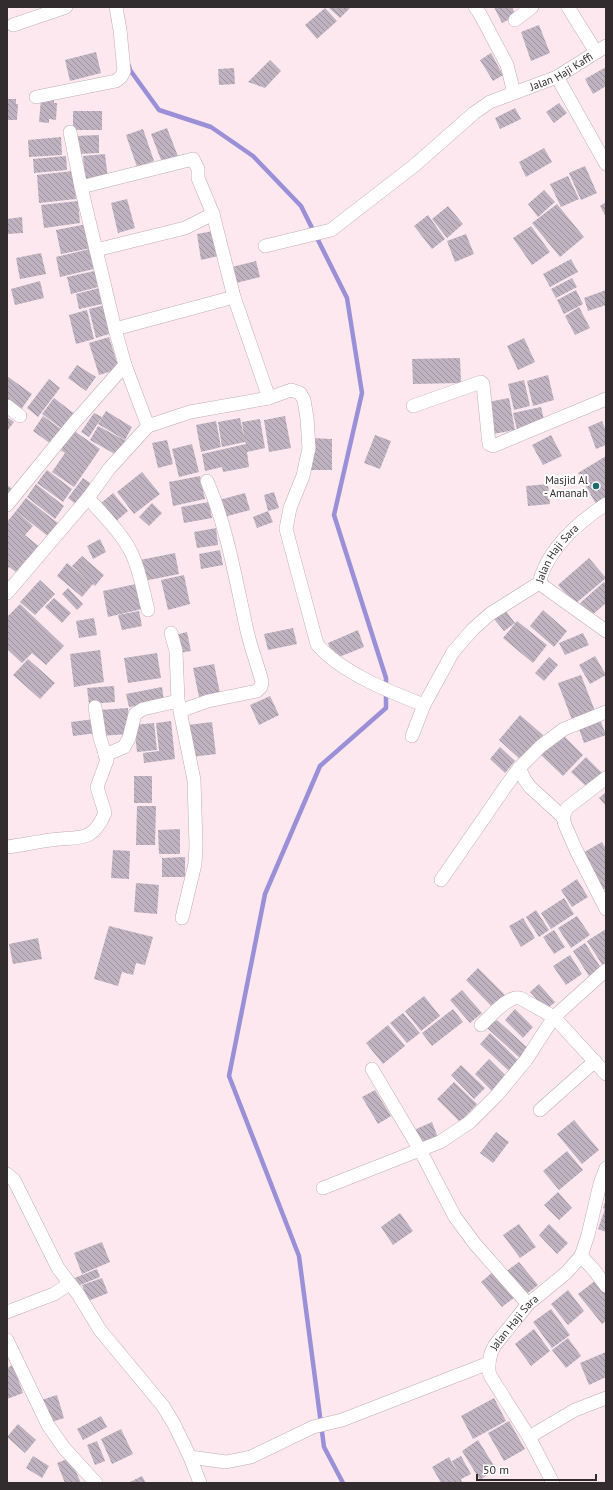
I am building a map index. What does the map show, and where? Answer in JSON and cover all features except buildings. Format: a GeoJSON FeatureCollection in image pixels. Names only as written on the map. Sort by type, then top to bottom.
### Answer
{"type":"FeatureCollection","features":[{"type":"Feature","properties":{"kind":"street"},"geometry":{"type":"LineString","coordinates":[[13,25],[33,12],[66,7]]}},
{"type":"Feature","properties":{"kind":"street"},"geometry":{"type":"LineString","coordinates":[[36,97],[116,82],[121,77],[124,71],[116,7]]}},
{"type":"Feature","properties":{"kind":"street"},"geometry":{"type":"LineString","coordinates":[[475,7],[506,65],[514,93]]}},
{"type":"Feature","properties":{"kind":"street"},"geometry":{"type":"LineString","coordinates":[[515,20],[532,7]]}},
{"type":"Feature","properties":{"kind":"street"},"geometry":{"type":"LineString","coordinates":[[568,7],[601,49]]}},
{"type":"Feature","properties":{"kind":"street","name":"Jalan Haji Kaffi"},"geometry":{"type":"LineString","coordinates":[[265,246],[331,230],[416,165],[474,113],[490,102],[557,77],[601,49]]}},
{"type":"Feature","properties":{"kind":"street"},"geometry":{"type":"LineString","coordinates":[[557,77],[606,164]]}},
{"type":"Feature","properties":{"kind":"street"},"geometry":{"type":"LineString","coordinates":[[70,132],[81,187],[115,329],[125,365],[148,426]]}},
{"type":"Feature","properties":{"kind":"street"},"geometry":{"type":"LineString","coordinates":[[81,187],[193,159],[198,169],[198,178],[213,214],[234,297],[269,398]]}},
{"type":"Feature","properties":{"kind":"street"},"geometry":{"type":"LineString","coordinates":[[96,250],[185,228],[213,214]]}},
{"type":"Feature","properties":{"kind":"street"},"geometry":{"type":"LineString","coordinates":[[115,329],[234,297]]}},
{"type":"Feature","properties":{"kind":"street"},"geometry":{"type":"LineString","coordinates":[[7,505],[73,424],[125,365]]}},
{"type":"Feature","properties":{"kind":"street"},"geometry":{"type":"LineString","coordinates":[[413,406],[481,382],[483,384],[489,444],[493,446],[606,399]]}},
{"type":"Feature","properties":{"kind":"street"},"geometry":{"type":"LineString","coordinates":[[7,593],[88,498],[109,469],[148,426],[190,412],[269,398],[291,390],[300,393],[304,400],[309,448],[302,476],[290,508],[286,529],[317,644],[330,658],[378,686],[424,706]]}},
{"type":"Feature","properties":{"kind":"street"},"geometry":{"type":"LineString","coordinates":[[7,406],[20,416]]}},
{"type":"Feature","properties":{"kind":"street"},"geometry":{"type":"LineString","coordinates":[[105,755],[124,747],[130,738],[136,714],[143,709],[179,706],[208,701],[257,690],[261,687],[262,682],[249,637],[222,523],[216,502],[207,481]]}},
{"type":"Feature","properties":{"kind":"street"},"geometry":{"type":"LineString","coordinates":[[88,498],[123,539],[131,553],[148,610]]}},
{"type":"Feature","properties":{"kind":"street","name":"Jalan Haji Sara"},"geometry":{"type":"LineString","coordinates":[[606,504],[567,534],[543,569],[539,583],[606,631]]}},
{"type":"Feature","properties":{"kind":"street"},"geometry":{"type":"LineString","coordinates":[[412,736],[424,706],[453,652],[473,629],[490,614],[539,583]]}},
{"type":"Feature","properties":{"kind":"street"},"geometry":{"type":"LineString","coordinates":[[171,633],[176,651],[179,706],[194,780],[196,845],[195,864],[182,918]]}},
{"type":"Feature","properties":{"kind":"street"},"geometry":{"type":"LineString","coordinates":[[7,847],[86,836],[100,824],[105,813],[97,787],[107,760],[100,738],[95,707]]}},
{"type":"Feature","properties":{"kind":"street"},"geometry":{"type":"LineString","coordinates":[[441,880],[519,768],[541,746],[564,729],[606,712]]}},
{"type":"Feature","properties":{"kind":"street"},"geometry":{"type":"LineString","coordinates":[[519,768],[524,780],[530,787],[563,816],[565,825],[576,850],[606,909]]}},
{"type":"Feature","properties":{"kind":"street"},"geometry":{"type":"LineString","coordinates":[[563,816],[567,808],[606,778]]}},
{"type":"Feature","properties":{"kind":"street"},"geometry":{"type":"LineString","coordinates":[[323,1188],[440,1142],[470,1122],[497,1095],[526,1060],[554,1017],[606,970]]}},
{"type":"Feature","properties":{"kind":"street"},"geometry":{"type":"LineString","coordinates":[[481,1024],[508,1000],[516,997],[554,1017],[606,1074]]}},
{"type":"Feature","properties":{"kind":"street"},"geometry":{"type":"LineString","coordinates":[[540,1110],[595,1061]]}},
{"type":"Feature","properties":{"kind":"street"},"geometry":{"type":"LineString","coordinates":[[372,1069],[420,1150],[456,1217],[476,1244],[528,1304]]}},
{"type":"Feature","properties":{"kind":"street","name":"Jalan Haji Sara"},"geometry":{"type":"LineString","coordinates":[[554,1483],[529,1437],[489,1372],[489,1363],[491,1353],[495,1345],[528,1304],[566,1273],[580,1256],[588,1235],[600,1184],[606,1168]]}},
{"type":"Feature","properties":{"kind":"street"},"geometry":{"type":"LineString","coordinates":[[7,1174],[14,1180],[58,1268],[78,1294],[100,1330],[163,1406],[190,1456],[200,1483]]}},
{"type":"Feature","properties":{"kind":"street"},"geometry":{"type":"LineString","coordinates":[[580,1256],[594,1270],[606,1286]]}},
{"type":"Feature","properties":{"kind":"street"},"geometry":{"type":"LineString","coordinates":[[7,1312],[54,1294],[69,1284]]}},
{"type":"Feature","properties":{"kind":"street"},"geometry":{"type":"LineString","coordinates":[[7,1340],[48,1425],[64,1448],[96,1483]]}},
{"type":"Feature","properties":{"kind":"street"},"geometry":{"type":"LineString","coordinates":[[190,1456],[226,1462],[251,1457],[313,1427],[342,1420],[489,1363]]}},
{"type":"Feature","properties":{"kind":"street"},"geometry":{"type":"LineString","coordinates":[[529,1437],[575,1410],[606,1398]]}},
{"type":"Feature","properties":{"kind":"waterway"},"geometry":{"type":"LineString","coordinates":[[129,66],[130,70],[159,110],[211,127],[253,156],[301,206],[347,298],[362,393],[334,515],[386,678],[386,708],[320,766],[265,894],[229,1076],[299,1256],[324,1447],[343,1483]]}},
{"type":"Feature","properties":{"kind":"place","name":"Masjid Al - Amanah"},"geometry":{"type":"Point","coordinates":[596,486]}}]}
